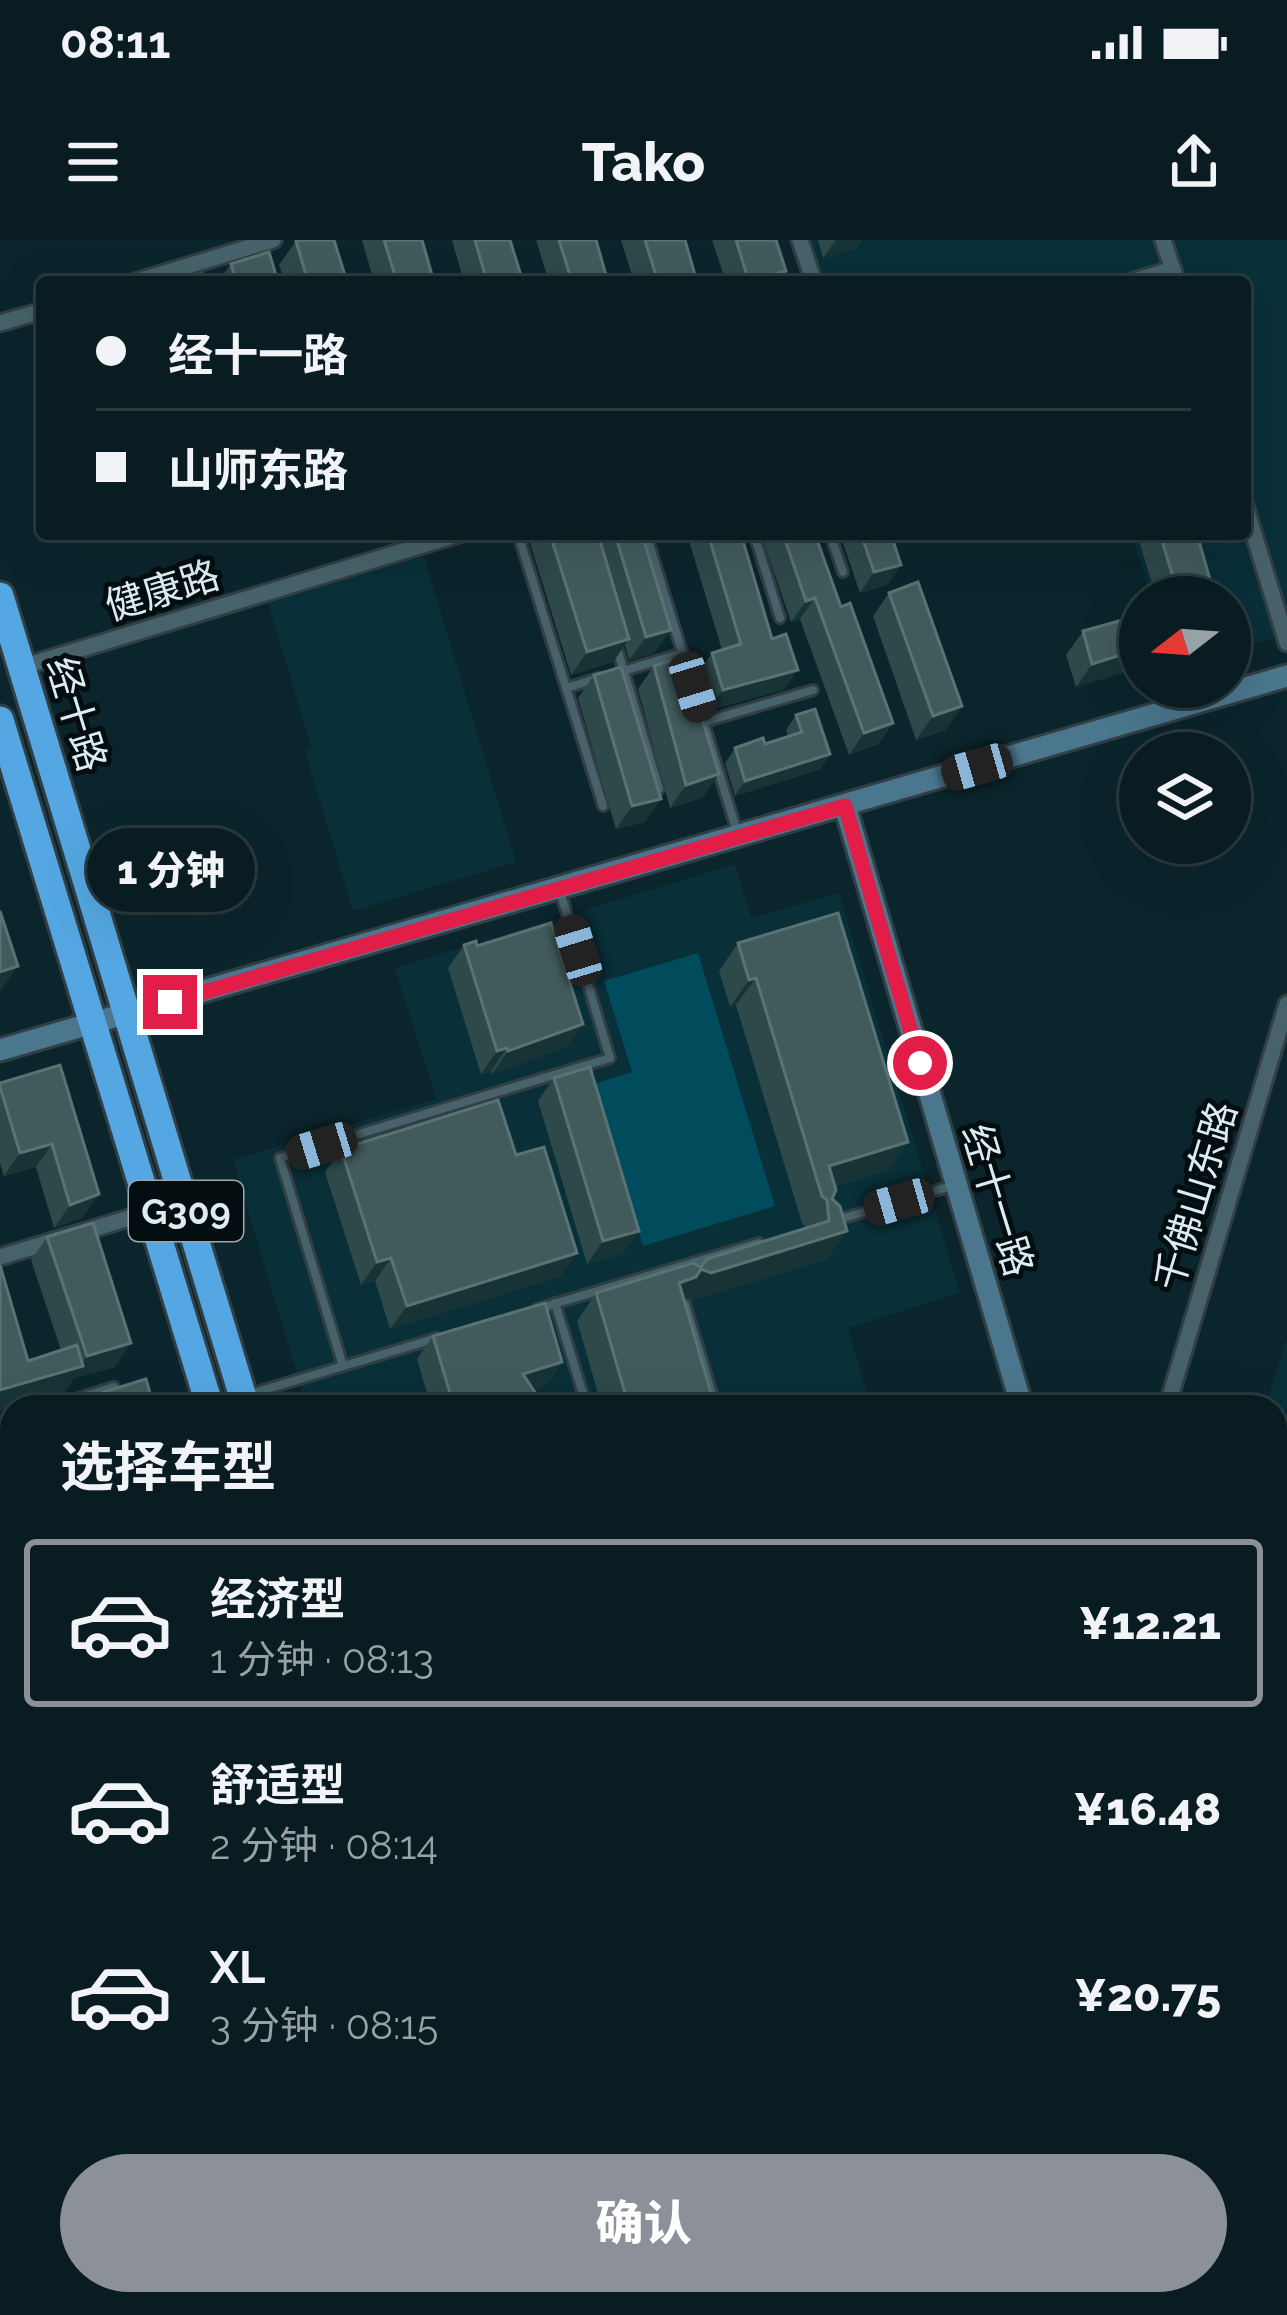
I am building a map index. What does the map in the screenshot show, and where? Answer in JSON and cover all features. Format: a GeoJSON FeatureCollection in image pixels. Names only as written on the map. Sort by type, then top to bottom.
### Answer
{"type":"FeatureCollection","features":[{"type":"Feature","properties":{"kind":"highway","name":"经十路"},"geometry":{"type":"LineString","coordinates":[[0,596],[242,1395]]}},
{"type":"Feature","properties":{"kind":"highway","name":"经十路"},"geometry":{"type":"LineString","coordinates":[[0,720],[206,1395]]}},
{"type":"Feature","properties":{"kind":"main road"},"geometry":{"type":"LineString","coordinates":[[0,1050],[1287,676]]}},
{"type":"Feature","properties":{"kind":"main road","name":"经十一路"},"geometry":{"type":"LineString","coordinates":[[845,806],[1018,1395]]}},
{"type":"Feature","properties":{"kind":"street"},"geometry":{"type":"LineString","coordinates":[[155,276],[273,240]]}},
{"type":"Feature","properties":{"kind":"street"},"geometry":{"type":"LineString","coordinates":[[800,240],[812,276]]}},
{"type":"Feature","properties":{"kind":"street"},"geometry":{"type":"LineString","coordinates":[[1163,240],[1175,275]]}},
{"type":"Feature","properties":{"kind":"street"},"geometry":{"type":"LineString","coordinates":[[0,323],[36,312]]}},
{"type":"Feature","properties":{"kind":"street"},"geometry":{"type":"LineString","coordinates":[[1251,526],[1287,643]]}},
{"type":"Feature","properties":{"kind":"street","name":"健康路"},"geometry":{"type":"LineString","coordinates":[[22,667],[439,540]]}},
{"type":"Feature","properties":{"kind":"street","name":"千佛山东路"},"geometry":{"type":"LineString","coordinates":[[1171,1395],[1287,1004]]}},
{"type":"Feature","properties":{"kind":"street"},"geometry":{"type":"LineString","coordinates":[[0,1258],[149,1212]]}},
{"type":"Feature","properties":{"kind":"lane"},"geometry":{"type":"LineString","coordinates":[[520,540],[602,806]]}},
{"type":"Feature","properties":{"kind":"lane"},"geometry":{"type":"LineString","coordinates":[[648,540],[739,836]]}},
{"type":"Feature","properties":{"kind":"lane"},"geometry":{"type":"LineString","coordinates":[[756,540],[780,618]]}},
{"type":"Feature","properties":{"kind":"lane"},"geometry":{"type":"LineString","coordinates":[[832,540],[842,572]]}},
{"type":"Feature","properties":{"kind":"lane"},"geometry":{"type":"LineString","coordinates":[[610,625],[658,789]]}},
{"type":"Feature","properties":{"kind":"lane"},"geometry":{"type":"LineString","coordinates":[[566,688],[682,653]]}},
{"type":"Feature","properties":{"kind":"lane"},"geometry":{"type":"LineString","coordinates":[[704,722],[814,690]]}},
{"type":"Feature","properties":{"kind":"lane"},"geometry":{"type":"LineString","coordinates":[[343,1366],[280,1159],[610,1058],[559,888]]}},
{"type":"Feature","properties":{"kind":"lane"},"geometry":{"type":"LineString","coordinates":[[820,1225],[956,1185]]}},
{"type":"Feature","properties":{"kind":"lane"},"geometry":{"type":"LineString","coordinates":[[534,1310],[779,1237]]}},
{"type":"Feature","properties":{"kind":"lane"},"geometry":{"type":"LineString","coordinates":[[674,1268],[680,1286]]}},
{"type":"Feature","properties":{"kind":"lane"},"geometry":{"type":"LineString","coordinates":[[555,1303],[583,1395]]}},
{"type":"Feature","properties":{"kind":"lane"},"geometry":{"type":"LineString","coordinates":[[685,1304],[712,1395]]}},
{"type":"Feature","properties":{"kind":"lane"},"geometry":{"type":"LineString","coordinates":[[261,1395],[449,1334]]}},
{"type":"Feature","properties":{"kind":"lane"},"geometry":{"type":"LineString","coordinates":[[88,1395],[114,1387]]}},
{"type":"Feature","properties":{"kind":"shaded area"},"geometry":{"type":"Polygon","coordinates":[[[805,240],[1287,240],[1287,634],[1251,645],[1251,576],[1145,576],[1134,540],[1251,540],[1251,276],[816,276],[805,240]]]}},
{"type":"Feature","properties":{"kind":"shaded area"},"geometry":{"type":"Polygon","coordinates":[[[424,556],[516,862],[353,911],[305,752],[312,749],[268,603],[424,556]]]}},
{"type":"Feature","properties":{"kind":"shaded area"},"geometry":{"type":"Polygon","coordinates":[[[735,864],[751,918],[839,893],[960,1293],[848,1328],[868,1395],[303,1395],[233,1160],[436,1099],[395,968],[735,864]]]}},
{"type":"Feature","properties":{"kind":"shaded area"},"geometry":{"type":"Polygon","coordinates":[[[698,953],[775,1206],[643,1246],[594,1084],[632,1072],[604,981],[698,953]]]}},
{"type":"Feature","properties":{"kind":"shaded area"},"geometry":{"type":"Polygon","coordinates":[[[1287,1339],[1287,1395],[1269,1395],[1287,1339]]]}},
{"type":"Feature","properties":{"kind":"building"},"geometry":{"type":"Polygon","coordinates":[[[334,240],[345,276],[306,276],[296,241],[334,240]]]}},
{"type":"Feature","properties":{"kind":"building"},"geometry":{"type":"Polygon","coordinates":[[[384,240],[422,240],[432,276],[395,276],[384,240]]]}},
{"type":"Feature","properties":{"kind":"building"},"geometry":{"type":"Polygon","coordinates":[[[475,240],[510,240],[521,276],[485,276],[475,240]]]}},
{"type":"Feature","properties":{"kind":"building"},"geometry":{"type":"Polygon","coordinates":[[[559,240],[596,240],[606,276],[570,276],[559,240]]]}},
{"type":"Feature","properties":{"kind":"building"},"geometry":{"type":"Polygon","coordinates":[[[645,240],[685,240],[695,276],[656,276],[645,240]]]}},
{"type":"Feature","properties":{"kind":"building"},"geometry":{"type":"Polygon","coordinates":[[[736,240],[776,240],[786,271],[747,276],[736,240]]]}},
{"type":"Feature","properties":{"kind":"building"},"geometry":{"type":"Polygon","coordinates":[[[269,252],[276,276],[234,276],[231,264],[269,252]]]}},
{"type":"Feature","properties":{"kind":"building"},"geometry":{"type":"Polygon","coordinates":[[[552,540],[600,540],[629,639],[587,652],[552,540]]]}},
{"type":"Feature","properties":{"kind":"building"},"geometry":{"type":"Polygon","coordinates":[[[617,540],[644,540],[671,630],[646,637],[617,540]]]}},
{"type":"Feature","properties":{"kind":"building"},"geometry":{"type":"Polygon","coordinates":[[[710,540],[743,540],[772,639],[786,634],[798,670],[723,690],[712,653],[741,644],[710,540]]]}},
{"type":"Feature","properties":{"kind":"building"},"geometry":{"type":"Polygon","coordinates":[[[785,540],[817,540],[841,607],[850,603],[893,723],[864,733],[815,598],[806,601],[785,540]]]}},
{"type":"Feature","properties":{"kind":"building"},"geometry":{"type":"Polygon","coordinates":[[[863,540],[893,540],[901,565],[874,572],[863,540]]]}},
{"type":"Feature","properties":{"kind":"building"},"geometry":{"type":"Polygon","coordinates":[[[1162,540],[1199,540],[1209,576],[1173,576],[1162,540]]]}},
{"type":"Feature","properties":{"kind":"building"},"geometry":{"type":"Polygon","coordinates":[[[918,582],[962,706],[933,716],[889,593],[918,582]]]}},
{"type":"Feature","properties":{"kind":"building"},"geometry":{"type":"Polygon","coordinates":[[[1119,621],[1119,656],[1092,664],[1083,631],[1119,621]]]}},
{"type":"Feature","properties":{"kind":"building"},"geometry":{"type":"Polygon","coordinates":[[[683,657],[719,774],[686,785],[654,666],[683,657]]]}},
{"type":"Feature","properties":{"kind":"building"},"geometry":{"type":"Polygon","coordinates":[[[621,667],[661,799],[632,806],[594,675],[621,667]]]}},
{"type":"Feature","properties":{"kind":"building"},"geometry":{"type":"Polygon","coordinates":[[[815,709],[830,754],[745,781],[735,748],[802,732],[796,715],[815,709]]]}},
{"type":"Feature","properties":{"kind":"building"},"geometry":{"type":"Polygon","coordinates":[[[0,911],[18,966],[0,972],[0,911]]]}},
{"type":"Feature","properties":{"kind":"building"},"geometry":{"type":"Polygon","coordinates":[[[838,913],[908,1142],[829,1166],[836,1190],[832,1199],[840,1206],[847,1231],[711,1273],[701,1269],[696,1277],[679,1283],[712,1395],[626,1395],[596,1293],[693,1263],[701,1267],[707,1259],[829,1221],[827,1200],[756,978],[749,980],[738,943],[838,913]]]}},
{"type":"Feature","properties":{"kind":"building"},"geometry":{"type":"Polygon","coordinates":[[[551,923],[583,1024],[497,1051],[464,945],[476,941],[477,946],[551,923]]]}},
{"type":"Feature","properties":{"kind":"building"},"geometry":{"type":"Polygon","coordinates":[[[60,1065],[99,1194],[70,1205],[52,1144],[20,1153],[0,1087],[0,1083],[60,1065]]]}},
{"type":"Feature","properties":{"kind":"building"},"geometry":{"type":"Polygon","coordinates":[[[590,1067],[639,1231],[603,1241],[554,1078],[590,1067]]]}},
{"type":"Feature","properties":{"kind":"building"},"geometry":{"type":"Polygon","coordinates":[[[498,1100],[516,1155],[544,1147],[577,1253],[407,1306],[391,1258],[377,1262],[341,1149],[498,1100]]]}},
{"type":"Feature","properties":{"kind":"building"},"geometry":{"type":"Polygon","coordinates":[[[93,1223],[131,1343],[87,1356],[47,1237],[93,1223]]]}},
{"type":"Feature","properties":{"kind":"building"},"geometry":{"type":"Polygon","coordinates":[[[0,1265],[28,1361],[77,1345],[83,1366],[0,1390],[0,1265]]]}},
{"type":"Feature","properties":{"kind":"building"},"geometry":{"type":"Polygon","coordinates":[[[545,1303],[562,1362],[523,1374],[537,1395],[450,1395],[433,1336],[545,1303]]]}},
{"type":"Feature","properties":{"kind":"building"},"geometry":{"type":"Polygon","coordinates":[[[146,1379],[151,1395],[105,1395],[146,1379]]]}},
{"type":"Feature","properties":{"kind":"route"},"geometry":{"type":"LineString","coordinates":[[170,1002],[845,806],[920,1063]]}}]}
